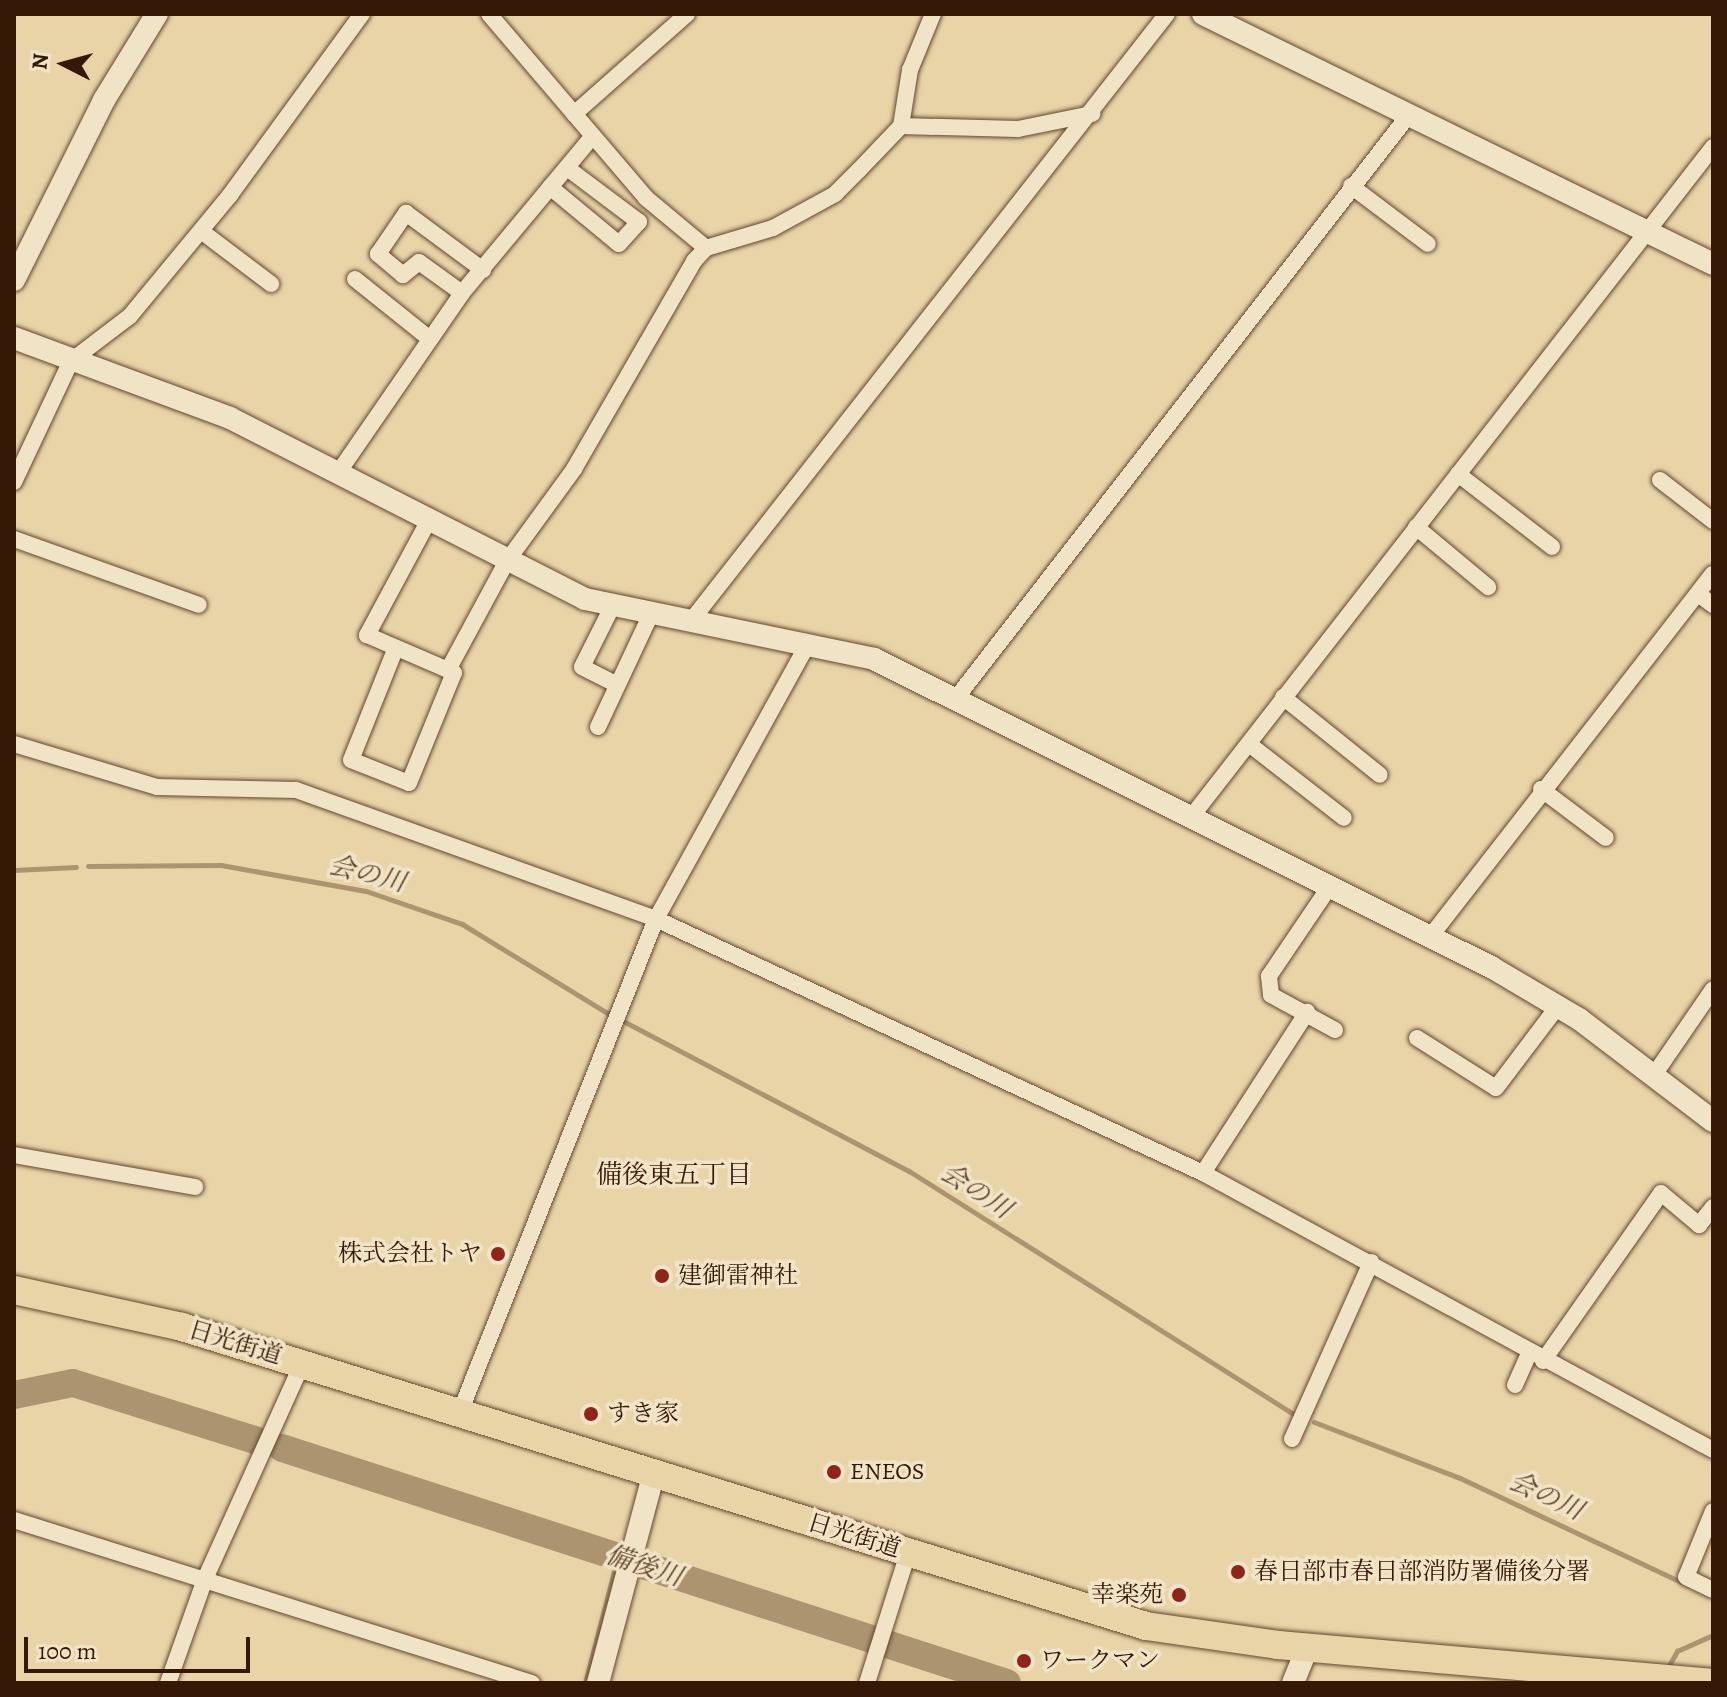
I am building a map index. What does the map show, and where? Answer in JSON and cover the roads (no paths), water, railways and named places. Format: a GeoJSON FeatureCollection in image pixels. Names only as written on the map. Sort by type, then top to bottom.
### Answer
{"type":"FeatureCollection","features":[{"type":"Feature","properties":{"kind":"highway","name":"日光街道"},"geometry":{"type":"LineString","coordinates":[[14,1290],[97,1304],[302,1364],[1146,1626],[1307,1648],[1713,1683]]}},
{"type":"Feature","properties":{"kind":"street"},"geometry":{"type":"LineString","coordinates":[[14,280],[157,14]]}},
{"type":"Feature","properties":{"kind":"street"},"geometry":{"type":"LineString","coordinates":[[14,482],[71,361],[130,316],[201,231],[362,14]]}},
{"type":"Feature","properties":{"kind":"street"},"geometry":{"type":"LineString","coordinates":[[489,14],[646,198],[706,248]]}},
{"type":"Feature","properties":{"kind":"street"},"geometry":{"type":"LineString","coordinates":[[574,114],[687,14]]}},
{"type":"Feature","properties":{"kind":"street"},"geometry":{"type":"LineString","coordinates":[[448,670],[507,561],[574,469],[706,248],[773,228],[835,194],[901,126],[910,70],[933,14]]}},
{"type":"Feature","properties":{"kind":"street"},"geometry":{"type":"LineString","coordinates":[[691,621],[1092,114],[1167,14]]}},
{"type":"Feature","properties":{"kind":"street"},"geometry":{"type":"LineString","coordinates":[[1203,14],[1713,264]]}},
{"type":"Feature","properties":{"kind":"street"},"geometry":{"type":"LineString","coordinates":[[901,126],[1018,129],[1092,114]]}},
{"type":"Feature","properties":{"kind":"street"},"geometry":{"type":"LineString","coordinates":[[957,697],[1408,116]]}},
{"type":"Feature","properties":{"kind":"street"},"geometry":{"type":"LineString","coordinates":[[338,473],[462,293],[593,136]]}},
{"type":"Feature","properties":{"kind":"street"},"geometry":{"type":"LineString","coordinates":[[1192,816],[1645,230],[1713,147]]}},
{"type":"Feature","properties":{"kind":"street"},"geometry":{"type":"LineString","coordinates":[[550,187],[619,244],[639,222],[567,168]]}},
{"type":"Feature","properties":{"kind":"street"},"geometry":{"type":"LineString","coordinates":[[1351,186],[1428,244]]}},
{"type":"Feature","properties":{"kind":"street"},"geometry":{"type":"LineString","coordinates":[[462,293],[419,262],[403,275],[378,254],[406,213],[483,270]]}},
{"type":"Feature","properties":{"kind":"street"},"geometry":{"type":"LineString","coordinates":[[201,231],[271,284]]}},
{"type":"Feature","properties":{"kind":"street"},"geometry":{"type":"LineString","coordinates":[[355,279],[430,339]]}},
{"type":"Feature","properties":{"kind":"street"},"geometry":{"type":"LineString","coordinates":[[14,338],[71,361],[176,394],[338,473],[507,561],[613,605],[874,659],[957,697],[1430,937],[1558,1006],[1713,1121]]}},
{"type":"Feature","properties":{"kind":"street"},"geometry":{"type":"LineString","coordinates":[[1458,474],[1552,547]]}},
{"type":"Feature","properties":{"kind":"street"},"geometry":{"type":"LineString","coordinates":[[1660,480],[1713,521]]}},
{"type":"Feature","properties":{"kind":"street"},"geometry":{"type":"LineString","coordinates":[[395,650],[351,760],[409,783],[454,673],[395,650],[367,635],[429,520]]}},
{"type":"Feature","properties":{"kind":"street"},"geometry":{"type":"LineString","coordinates":[[1416,527],[1488,587]]}},
{"type":"Feature","properties":{"kind":"street"},"geometry":{"type":"LineString","coordinates":[[14,539],[199,605]]}},
{"type":"Feature","properties":{"kind":"street"},"geometry":{"type":"LineString","coordinates":[[1430,937],[1541,789],[1713,574]]}},
{"type":"Feature","properties":{"kind":"street"},"geometry":{"type":"LineString","coordinates":[[1698,594],[1713,605]]}},
{"type":"Feature","properties":{"kind":"street"},"geometry":{"type":"LineString","coordinates":[[613,605],[582,667],[617,685]]}},
{"type":"Feature","properties":{"kind":"street"},"geometry":{"type":"LineString","coordinates":[[598,727],[651,614]]}},
{"type":"Feature","properties":{"kind":"street"},"geometry":{"type":"LineString","coordinates":[[460,1412],[656,919],[807,646]]}},
{"type":"Feature","properties":{"kind":"street"},"geometry":{"type":"LineString","coordinates":[[1283,697],[1380,775]]}},
{"type":"Feature","properties":{"kind":"street"},"geometry":{"type":"LineString","coordinates":[[14,744],[157,787],[296,790],[656,919],[1203,1173],[1371,1262],[1536,1357],[1713,1450]]}},
{"type":"Feature","properties":{"kind":"street"},"geometry":{"type":"LineString","coordinates":[[1249,744],[1344,818]]}},
{"type":"Feature","properties":{"kind":"street"},"geometry":{"type":"LineString","coordinates":[[1541,789],[1606,838]]}},
{"type":"Feature","properties":{"kind":"street"},"geometry":{"type":"LineString","coordinates":[[1330,886],[1269,976],[1271,995],[1335,1030]]}},
{"type":"Feature","properties":{"kind":"street"},"geometry":{"type":"LineString","coordinates":[[1654,1075],[1713,989]]}},
{"type":"Feature","properties":{"kind":"street"},"geometry":{"type":"LineString","coordinates":[[1417,1038],[1496,1088],[1558,1006]]}},
{"type":"Feature","properties":{"kind":"street"},"geometry":{"type":"LineString","coordinates":[[1203,1173],[1307,1012]]}},
{"type":"Feature","properties":{"kind":"street"},"geometry":{"type":"LineString","coordinates":[[14,1155],[195,1187]]}},
{"type":"Feature","properties":{"kind":"street"},"geometry":{"type":"LineString","coordinates":[[1515,1385],[1661,1193],[1699,1225],[1713,1207]]}},
{"type":"Feature","properties":{"kind":"street"},"geometry":{"type":"LineString","coordinates":[[1293,1437],[1371,1262]]}},
{"type":"Feature","properties":{"kind":"street"},"geometry":{"type":"LineString","coordinates":[[168,1683],[205,1579],[302,1364]]}},
{"type":"Feature","properties":{"kind":"street"},"geometry":{"type":"LineString","coordinates":[[598,1683],[654,1473]]}},
{"type":"Feature","properties":{"kind":"street"},"geometry":{"type":"LineString","coordinates":[[1713,1511],[1686,1577],[1713,1590]]}},
{"type":"Feature","properties":{"kind":"street"},"geometry":{"type":"LineString","coordinates":[[14,1520],[532,1683]]}},
{"type":"Feature","properties":{"kind":"street"},"geometry":{"type":"LineString","coordinates":[[867,1683],[908,1553]]}},
{"type":"Feature","properties":{"kind":"street"},"geometry":{"type":"LineString","coordinates":[[1293,1683],[1307,1648]]}},
{"type":"Feature","properties":{"kind":"waterway","name":"会の川"},"geometry":{"type":"LineString","coordinates":[[88,866],[221,865],[366,891],[462,924],[609,1014]]}},
{"type":"Feature","properties":{"kind":"waterway","name":"会の川"},"geometry":{"type":"LineString","coordinates":[[14,870],[76,867]]}},
{"type":"Feature","properties":{"kind":"waterway","name":"会の川"},"geometry":{"type":"LineString","coordinates":[[625,1022],[909,1171],[1294,1414]]}},
{"type":"Feature","properties":{"kind":"waterway","name":"備後川"},"geometry":{"type":"LineString","coordinates":[[14,1395],[73,1383],[255,1440]]}},
{"type":"Feature","properties":{"kind":"waterway","name":"会の川"},"geometry":{"type":"LineString","coordinates":[[1314,1422],[1460,1478],[1683,1583]]}},
{"type":"Feature","properties":{"kind":"waterway","name":"備後川"},"geometry":{"type":"LineString","coordinates":[[282,1448],[1007,1683]]}},
{"type":"Feature","properties":{"kind":"waterway"},"geometry":{"type":"LineString","coordinates":[[585,1683],[617,1560]]}},
{"type":"Feature","properties":{"kind":"waterway"},"geometry":{"type":"LineString","coordinates":[[1667,1669],[1677,1651],[1713,1635]]}},
{"type":"Feature","properties":{"kind":"place","name":"株式会社トヤ"},"geometry":{"type":"Point","coordinates":[498,1254]}},
{"type":"Feature","properties":{"kind":"place","name":"建御雷神社"},"geometry":{"type":"Point","coordinates":[662,1276]}},
{"type":"Feature","properties":{"kind":"place","name":"すき家"},"geometry":{"type":"Point","coordinates":[591,1414]}},
{"type":"Feature","properties":{"kind":"place","name":"ENEOS"},"geometry":{"type":"Point","coordinates":[834,1472]}},
{"type":"Feature","properties":{"kind":"place","name":"春日部市春日部消防署備後分署"},"geometry":{"type":"Point","coordinates":[1238,1572]}},
{"type":"Feature","properties":{"kind":"place","name":"幸楽苑"},"geometry":{"type":"Point","coordinates":[1179,1595]}},
{"type":"Feature","properties":{"kind":"place","name":"ワークマン"},"geometry":{"type":"Point","coordinates":[1024,1661]}},
{"type":"Feature","properties":{"kind":"district","name":"備後東五丁目"},"geometry":{"type":"Point","coordinates":[674,1175]}}]}
